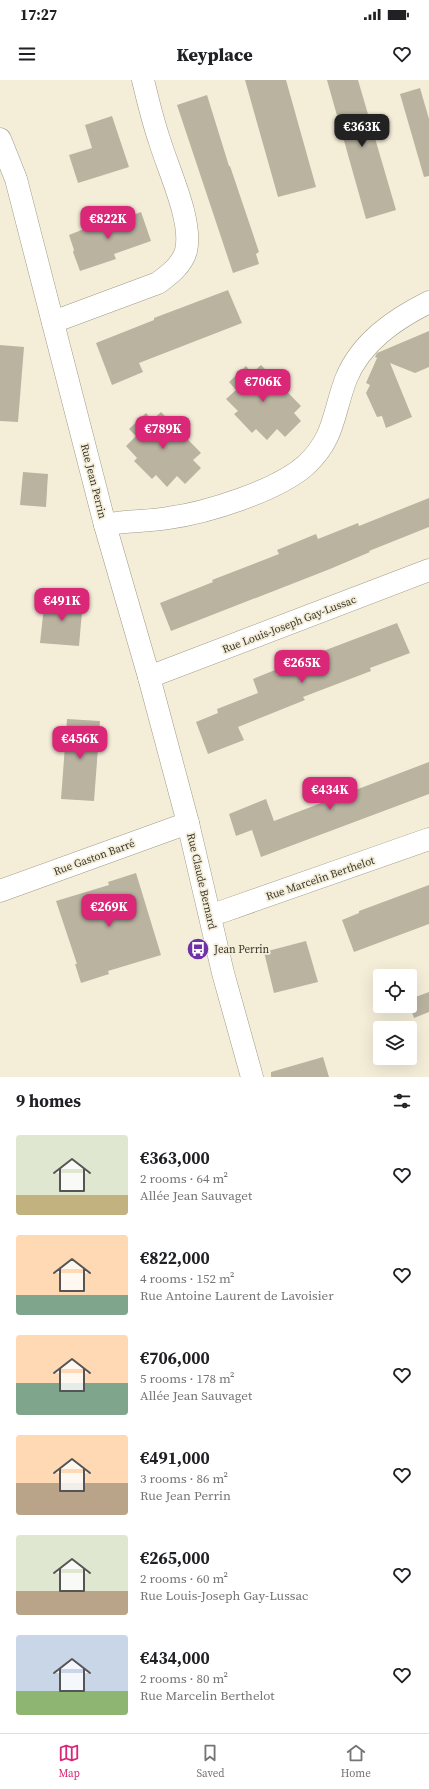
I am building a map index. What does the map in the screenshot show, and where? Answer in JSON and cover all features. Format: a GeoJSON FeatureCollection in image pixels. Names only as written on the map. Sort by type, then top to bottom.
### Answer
{"type":"FeatureCollection","features":[{"type":"Feature","properties":{"kind":"street"},"geometry":{"type":"LineString","coordinates":[[53,322],[158,283],[170,274],[180,263],[186,251],[187,231],[182,206],[160,142],[143,80]]}},
{"type":"Feature","properties":{"kind":"street","name":"Rue Jean Perrin"},"geometry":{"type":"LineString","coordinates":[[0,139],[16,180],[105,525],[149,677],[188,824]]}},
{"type":"Feature","properties":{"kind":"street"},"geometry":{"type":"LineString","coordinates":[[105,525],[120,522],[166,519],[191,514],[257,493],[292,475],[318,453],[328,438],[346,379],[356,359],[370,342],[393,322],[429,302]]}},
{"type":"Feature","properties":{"kind":"street","name":"Rue Louis-Joseph Gay-Lussac"},"geometry":{"type":"LineString","coordinates":[[149,677],[429,570]]}},
{"type":"Feature","properties":{"kind":"street","name":"Rue Gaston Barré"},"geometry":{"type":"LineString","coordinates":[[0,890],[188,824]]}},
{"type":"Feature","properties":{"kind":"street","name":"Rue Claude Bernard"},"geometry":{"type":"LineString","coordinates":[[188,824],[223,973],[252,1077]]}},
{"type":"Feature","properties":{"kind":"street","name":"Rue Marcelin Berthelot"},"geometry":{"type":"LineString","coordinates":[[210,915],[341,871],[429,839]]}},
{"type":"Feature","properties":{"kind":"building"},"geometry":{"type":"Polygon","coordinates":[[[245,80],[286,80],[316,187],[278,197],[245,80]]]}},
{"type":"Feature","properties":{"kind":"building"},"geometry":{"type":"Polygon","coordinates":[[[327,80],[358,80],[396,210],[366,219],[327,80]]]}},
{"type":"Feature","properties":{"kind":"building"},"geometry":{"type":"Polygon","coordinates":[[[420,88],[429,119],[429,176],[424,177],[400,94],[420,88]]]}},
{"type":"Feature","properties":{"kind":"building"},"geometry":{"type":"Polygon","coordinates":[[[207,95],[229,166],[259,252],[256,254],[259,264],[233,273],[177,105],[207,95]]]}},
{"type":"Feature","properties":{"kind":"building"},"geometry":{"type":"Polygon","coordinates":[[[112,116],[129,167],[78,183],[69,155],[92,148],[85,125],[112,116]]]}},
{"type":"Feature","properties":{"kind":"building"},"geometry":{"type":"Polygon","coordinates":[[[141,212],[151,241],[114,254],[116,259],[80,271],[69,235],[84,229],[84,226],[102,220],[103,226],[141,212]]]}},
{"type":"Feature","properties":{"kind":"building"},"geometry":{"type":"Polygon","coordinates":[[[228,290],[242,323],[139,363],[143,372],[112,385],[96,343],[154,320],[154,318],[228,290]]]}},
{"type":"Feature","properties":{"kind":"building"},"geometry":{"type":"Polygon","coordinates":[[[429,331],[429,367],[415,373],[390,363],[412,417],[386,428],[382,416],[377,417],[366,393],[370,385],[366,383],[377,358],[380,359],[375,357],[377,353],[429,331]]]}},
{"type":"Feature","properties":{"kind":"building"},"geometry":{"type":"Polygon","coordinates":[[[0,345],[24,347],[18,422],[0,421],[0,345]]]}},
{"type":"Feature","properties":{"kind":"building"},"geometry":{"type":"Polygon","coordinates":[[[261,365],[301,406],[294,413],[301,421],[285,437],[277,429],[267,440],[256,429],[252,433],[234,414],[238,411],[226,399],[236,390],[229,382],[246,366],[252,373],[261,365]]]}},
{"type":"Feature","properties":{"kind":"building"},"geometry":{"type":"Polygon","coordinates":[[[161,412],[201,453],[193,460],[201,468],[185,484],[177,476],[167,487],[156,475],[152,479],[134,461],[137,458],[126,446],[136,436],[129,429],[146,413],[152,420],[161,412]]]}},
{"type":"Feature","properties":{"kind":"building"},"geometry":{"type":"Polygon","coordinates":[[[23,472],[48,474],[46,507],[20,505],[23,472]]]}},
{"type":"Feature","properties":{"kind":"building"},"geometry":{"type":"Polygon","coordinates":[[[429,498],[429,527],[369,551],[370,552],[330,569],[171,631],[160,603],[213,582],[212,580],[279,554],[277,550],[316,534],[318,539],[358,523],[359,526],[429,498]]]}},
{"type":"Feature","properties":{"kind":"building"},"geometry":{"type":"Polygon","coordinates":[[[45,597],[83,600],[79,646],[40,643],[45,597]]]}},
{"type":"Feature","properties":{"kind":"building"},"geometry":{"type":"Polygon","coordinates":[[[397,623],[410,653],[370,668],[371,671],[303,697],[305,700],[238,727],[244,740],[208,754],[196,722],[218,713],[217,709],[258,693],[253,679],[275,670],[277,675],[319,658],[318,653],[397,623]]]}},
{"type":"Feature","properties":{"kind":"building"},"geometry":{"type":"Polygon","coordinates":[[[67,719],[100,721],[94,801],[61,799],[67,719]]]}},
{"type":"Feature","properties":{"kind":"building"},"geometry":{"type":"Polygon","coordinates":[[[429,762],[429,794],[261,857],[252,830],[236,836],[229,814],[266,799],[274,821],[429,762]]]}},
{"type":"Feature","properties":{"kind":"building"},"geometry":{"type":"Polygon","coordinates":[[[136,873],[161,955],[108,971],[109,974],[81,983],[75,964],[77,964],[56,901],[109,885],[108,882],[136,873]]]}},
{"type":"Feature","properties":{"kind":"building"},"geometry":{"type":"Polygon","coordinates":[[[429,885],[429,924],[354,952],[342,920],[359,913],[359,911],[429,885]]]}},
{"type":"Feature","properties":{"kind":"building"},"geometry":{"type":"Polygon","coordinates":[[[306,941],[318,982],[274,993],[264,952],[306,941]]]}},
{"type":"Feature","properties":{"kind":"building"},"geometry":{"type":"Polygon","coordinates":[[[429,992],[429,1012],[414,1018],[412,1013],[417,1013],[417,996],[429,992]]]}},
{"type":"Feature","properties":{"kind":"building"},"geometry":{"type":"Polygon","coordinates":[[[323,1057],[329,1077],[271,1077],[271,1072],[323,1057]]]}},
{"type":"Feature","properties":{"kind":"place","name":"Jean Perrin"},"geometry":{"type":"Point","coordinates":[198,949]}}]}
